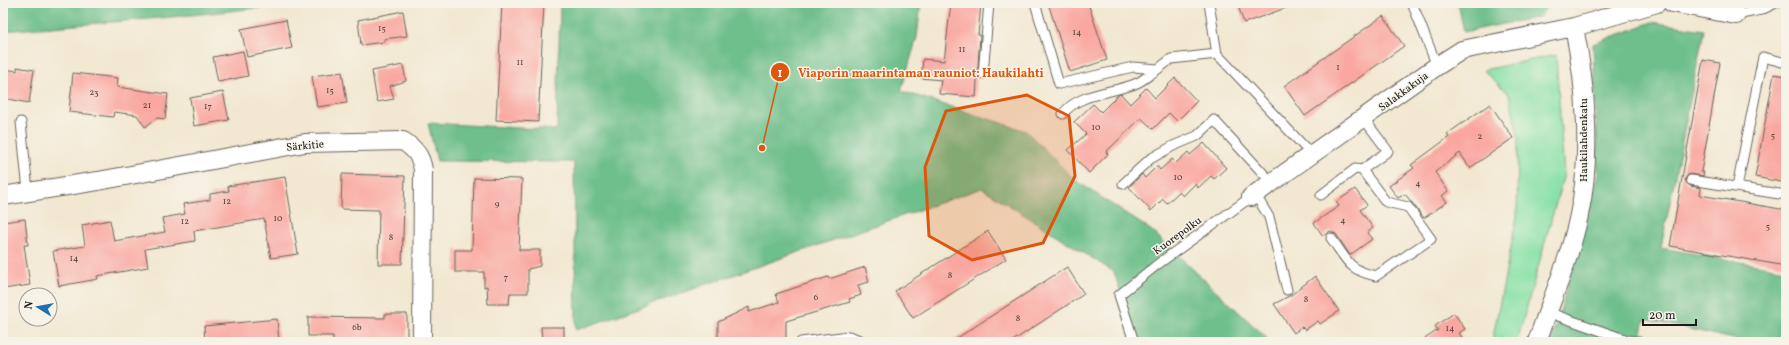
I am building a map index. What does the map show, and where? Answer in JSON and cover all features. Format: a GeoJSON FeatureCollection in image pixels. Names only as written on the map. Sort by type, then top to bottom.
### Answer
{"type":"FeatureCollection","features":[{"type":"Feature","properties":{"kind":"street","name":"Salakkakuja"},"geometry":{"type":"LineString","coordinates":[[1253,196],[1437,66],[1462,50],[1574,27],[1657,3]]}},
{"type":"Feature","properties":{"kind":"street"},"geometry":{"type":"LineString","coordinates":[[1672,3],[1736,15]]}},
{"type":"Feature","properties":{"kind":"street","name":"Haukilahdenkatu"},"geometry":{"type":"LineString","coordinates":[[1537,342],[1568,256],[1580,214],[1585,175],[1585,126],[1581,66],[1574,27]]}},
{"type":"Feature","properties":{"kind":"street","name":"Särkitie"},"geometry":{"type":"LineString","coordinates":[[3,196],[305,143],[404,141],[418,154],[423,170],[422,342]]}},
{"type":"Feature","properties":{"kind":"lane"},"geometry":{"type":"LineString","coordinates":[[983,74],[989,3]]}},
{"type":"Feature","properties":{"kind":"lane"},"geometry":{"type":"LineString","coordinates":[[1035,3],[1059,84],[1133,67],[1158,69]]}},
{"type":"Feature","properties":{"kind":"lane"},"geometry":{"type":"LineString","coordinates":[[1209,3],[1217,54],[1312,155]]}},
{"type":"Feature","properties":{"kind":"lane"},"geometry":{"type":"LineString","coordinates":[[1412,3],[1437,66]]}},
{"type":"Feature","properties":{"kind":"lane"},"geometry":{"type":"LineString","coordinates":[[1736,15],[1761,10],[1776,3]]}},
{"type":"Feature","properties":{"kind":"lane"},"geometry":{"type":"LineString","coordinates":[[1063,114],[1067,107],[1076,101],[1138,83],[1171,59],[1217,54]]}},
{"type":"Feature","properties":{"kind":"lane"},"geometry":{"type":"LineString","coordinates":[[1737,187],[1763,57],[1786,63]]}},
{"type":"Feature","properties":{"kind":"lane"},"geometry":{"type":"LineString","coordinates":[[1321,195],[1355,169],[1362,170],[1388,151],[1364,119]]}},
{"type":"Feature","properties":{"kind":"lane"},"geometry":{"type":"LineString","coordinates":[[1123,184],[1150,159],[1173,146],[1197,136],[1214,120],[1272,183]]}},
{"type":"Feature","properties":{"kind":"lane"},"geometry":{"type":"LineString","coordinates":[[21,122],[28,191]]}},
{"type":"Feature","properties":{"kind":"lane"},"geometry":{"type":"LineString","coordinates":[[1330,238],[1352,268],[1363,273],[1376,276],[1431,239],[1408,207],[1386,202],[1362,170]]}},
{"type":"Feature","properties":{"kind":"lane"},"geometry":{"type":"LineString","coordinates":[[1691,180],[1786,195]]}},
{"type":"Feature","properties":{"kind":"lane"},"geometry":{"type":"LineString","coordinates":[[1253,196],[1269,217],[1288,290]]}},
{"type":"Feature","properties":{"kind":"lane","name":"Kuorepolku"},"geometry":{"type":"LineString","coordinates":[[1134,342],[1119,295],[1158,264],[1253,196]]}},
{"type":"Feature","properties":{"kind":"lane"},"geometry":{"type":"LineString","coordinates":[[1547,312],[1627,340],[1639,342]]}},
{"type":"Feature","properties":{"kind":"lane"},"geometry":{"type":"LineString","coordinates":[[801,342],[849,336],[865,342]]}},
{"type":"Feature","properties":{"kind":"highlighted area"},"geometry":{"type":"Polygon","coordinates":[[[1027,95],[1069,116],[1075,176],[1043,243],[972,260],[929,236],[925,167],[946,111],[1027,95]]]}},
{"type":"Feature","properties":{"kind":"green space"},"geometry":{"type":"Polygon","coordinates":[[[3,3],[307,3],[172,17],[3,31],[3,3]]]}},
{"type":"Feature","properties":{"kind":"green space"},"geometry":{"type":"Polygon","coordinates":[[[560,3],[921,3],[917,37],[901,91],[1026,131],[1075,180],[1152,231],[1271,342],[1137,342],[1114,272],[982,188],[576,330],[574,162],[437,161],[428,123],[557,130],[560,3]]]}},
{"type":"Feature","properties":{"kind":"green space"},"geometry":{"type":"Polygon","coordinates":[[[1458,3],[1550,3],[1539,17],[1464,32],[1458,3]]]}},
{"type":"Feature","properties":{"kind":"green space"},"geometry":{"type":"Polygon","coordinates":[[[1652,22],[1704,30],[1661,248],[1786,270],[1786,342],[1747,342],[1645,319],[1640,342],[1550,342],[1559,316],[1598,173],[1593,44],[1652,22]]]}},
{"type":"Feature","properties":{"kind":"green space"},"geometry":{"type":"Polygon","coordinates":[[[1556,55],[1564,174],[1517,342],[1492,342],[1517,216],[1518,135],[1509,94],[1483,70],[1556,55]]]}},
{"type":"Feature","properties":{"kind":"building"},"geometry":{"type":"Polygon","coordinates":[[[502,3],[544,3],[538,122],[496,120],[502,3]]]}},
{"type":"Feature","properties":{"kind":"building"},"geometry":{"type":"Polygon","coordinates":[[[951,3],[981,3],[978,35],[980,35],[976,97],[939,94],[941,80],[921,78],[923,59],[944,61],[951,3]]]}},
{"type":"Feature","properties":{"kind":"building"},"geometry":{"type":"Polygon","coordinates":[[[1048,3],[1088,3],[1107,60],[1070,72],[1048,3]]]}},
{"type":"Feature","properties":{"kind":"building"},"geometry":{"type":"Polygon","coordinates":[[[1237,3],[1294,3],[1294,5],[1244,23],[1237,3]]]}},
{"type":"Feature","properties":{"kind":"building"},"geometry":{"type":"Polygon","coordinates":[[[403,11],[407,36],[384,39],[384,42],[361,45],[358,20],[403,11]]]}},
{"type":"Feature","properties":{"kind":"building"},"geometry":{"type":"Polygon","coordinates":[[[1383,16],[1404,46],[1305,116],[1284,86],[1383,16]]]}},
{"type":"Feature","properties":{"kind":"building"},"geometry":{"type":"Polygon","coordinates":[[[286,20],[292,48],[247,57],[241,29],[286,20]]]}},
{"type":"Feature","properties":{"kind":"building"},"geometry":{"type":"Polygon","coordinates":[[[243,51],[248,76],[218,82],[213,57],[243,51]]]}},
{"type":"Feature","properties":{"kind":"building"},"geometry":{"type":"Polygon","coordinates":[[[1703,60],[1720,63],[1701,172],[1704,172],[1703,176],[1689,174],[1685,179],[1686,182],[1690,186],[1701,188],[1700,195],[1786,210],[1786,266],[1670,246],[1703,60]]]}},
{"type":"Feature","properties":{"kind":"building"},"geometry":{"type":"Polygon","coordinates":[[[403,65],[406,81],[390,86],[394,99],[377,102],[372,71],[403,65]]]}},
{"type":"Feature","properties":{"kind":"building"},"geometry":{"type":"Polygon","coordinates":[[[17,67],[34,70],[29,103],[3,98],[5,69],[17,71],[17,67]]]}},
{"type":"Feature","properties":{"kind":"building"},"geometry":{"type":"Polygon","coordinates":[[[342,72],[347,103],[317,107],[312,76],[342,72]]]}},
{"type":"Feature","properties":{"kind":"building"},"geometry":{"type":"Polygon","coordinates":[[[73,73],[118,78],[117,87],[168,94],[165,119],[157,118],[145,127],[137,115],[114,112],[113,117],[69,112],[73,73]]]}},
{"type":"Feature","properties":{"kind":"building"},"geometry":{"type":"Polygon","coordinates":[[[1774,74],[1786,76],[1786,183],[1755,177],[1774,74]]]}},
{"type":"Feature","properties":{"kind":"building"},"geometry":{"type":"Polygon","coordinates":[[[1175,78],[1197,101],[1177,121],[1169,113],[1153,129],[1141,118],[1106,152],[1108,154],[1089,173],[1068,150],[1086,134],[1074,122],[1093,104],[1101,112],[1118,95],[1121,94],[1130,104],[1146,88],[1155,98],[1175,78]]]}},
{"type":"Feature","properties":{"kind":"building"},"geometry":{"type":"Polygon","coordinates":[[[223,92],[229,120],[194,126],[190,98],[223,92]]]}},
{"type":"Feature","properties":{"kind":"building"},"geometry":{"type":"Polygon","coordinates":[[[1490,104],[1513,138],[1470,168],[1460,153],[1435,172],[1448,191],[1442,196],[1447,202],[1424,218],[1405,194],[1398,198],[1389,186],[1414,168],[1411,165],[1449,137],[1447,134],[1490,104]]]}},
{"type":"Feature","properties":{"kind":"building"},"geometry":{"type":"Polygon","coordinates":[[[1204,143],[1226,168],[1214,179],[1211,176],[1198,188],[1195,184],[1183,196],[1179,192],[1167,203],[1163,199],[1151,211],[1129,187],[1142,174],[1145,178],[1157,166],[1160,170],[1172,159],[1176,163],[1188,152],[1190,155],[1204,143]]]}},
{"type":"Feature","properties":{"kind":"building"},"geometry":{"type":"Polygon","coordinates":[[[342,174],[405,176],[402,264],[378,264],[379,210],[341,209],[342,174]]]}},
{"type":"Feature","properties":{"kind":"building"},"geometry":{"type":"Polygon","coordinates":[[[285,177],[298,254],[271,258],[264,219],[194,231],[195,241],[145,249],[148,267],[97,276],[98,279],[59,286],[53,251],[85,246],[82,225],[110,220],[114,241],[165,232],[162,218],[185,214],[183,204],[210,200],[210,194],[229,191],[228,186],[285,177]]]}},
{"type":"Feature","properties":{"kind":"building"},"geometry":{"type":"Polygon","coordinates":[[[474,178],[522,179],[519,250],[540,250],[540,266],[528,269],[528,293],[510,293],[509,304],[488,304],[487,286],[484,287],[484,272],[455,272],[455,250],[472,250],[474,178]]]}},
{"type":"Feature","properties":{"kind":"building"},"geometry":{"type":"Polygon","coordinates":[[[1355,189],[1367,205],[1360,210],[1373,228],[1367,233],[1372,239],[1350,255],[1336,234],[1330,231],[1323,236],[1314,223],[1339,206],[1336,202],[1355,189]]]}},
{"type":"Feature","properties":{"kind":"building"},"geometry":{"type":"Polygon","coordinates":[[[25,219],[28,245],[24,245],[30,285],[3,289],[3,222],[25,219]]]}},
{"type":"Feature","properties":{"kind":"building"},"geometry":{"type":"Polygon","coordinates":[[[988,231],[1006,259],[913,318],[895,291],[988,231]]]}},
{"type":"Feature","properties":{"kind":"building"},"geometry":{"type":"Polygon","coordinates":[[[865,267],[869,282],[858,285],[861,295],[849,299],[850,302],[786,321],[786,342],[770,342],[770,340],[718,342],[718,322],[749,307],[749,312],[779,302],[776,294],[865,267]]]}},
{"type":"Feature","properties":{"kind":"building"},"geometry":{"type":"Polygon","coordinates":[[[1067,267],[1084,294],[1011,342],[951,342],[1067,267]]]}},
{"type":"Feature","properties":{"kind":"building"},"geometry":{"type":"Polygon","coordinates":[[[1315,276],[1339,311],[1320,324],[1318,321],[1305,330],[1302,327],[1294,333],[1274,304],[1291,295],[1315,276]]]}},
{"type":"Feature","properties":{"kind":"building"},"geometry":{"type":"Polygon","coordinates":[[[1454,313],[1465,329],[1459,333],[1465,342],[1420,342],[1438,330],[1435,326],[1454,313]]]}},
{"type":"Feature","properties":{"kind":"building"},"geometry":{"type":"Polygon","coordinates":[[[385,314],[407,314],[407,342],[333,342],[333,336],[308,336],[308,317],[385,318],[385,314]]]}},
{"type":"Feature","properties":{"kind":"building"},"geometry":{"type":"Polygon","coordinates":[[[277,319],[279,342],[205,342],[204,326],[277,319]]]}},
{"type":"Feature","properties":{"kind":"building"},"geometry":{"type":"Polygon","coordinates":[[[541,327],[564,327],[564,342],[542,342],[541,327]]]}},
{"type":"Feature","properties":{"kind":"place","name":"Viaporin maarintaman rauniot: Haukilahti"},"geometry":{"type":"Point","coordinates":[762,148]}}]}
